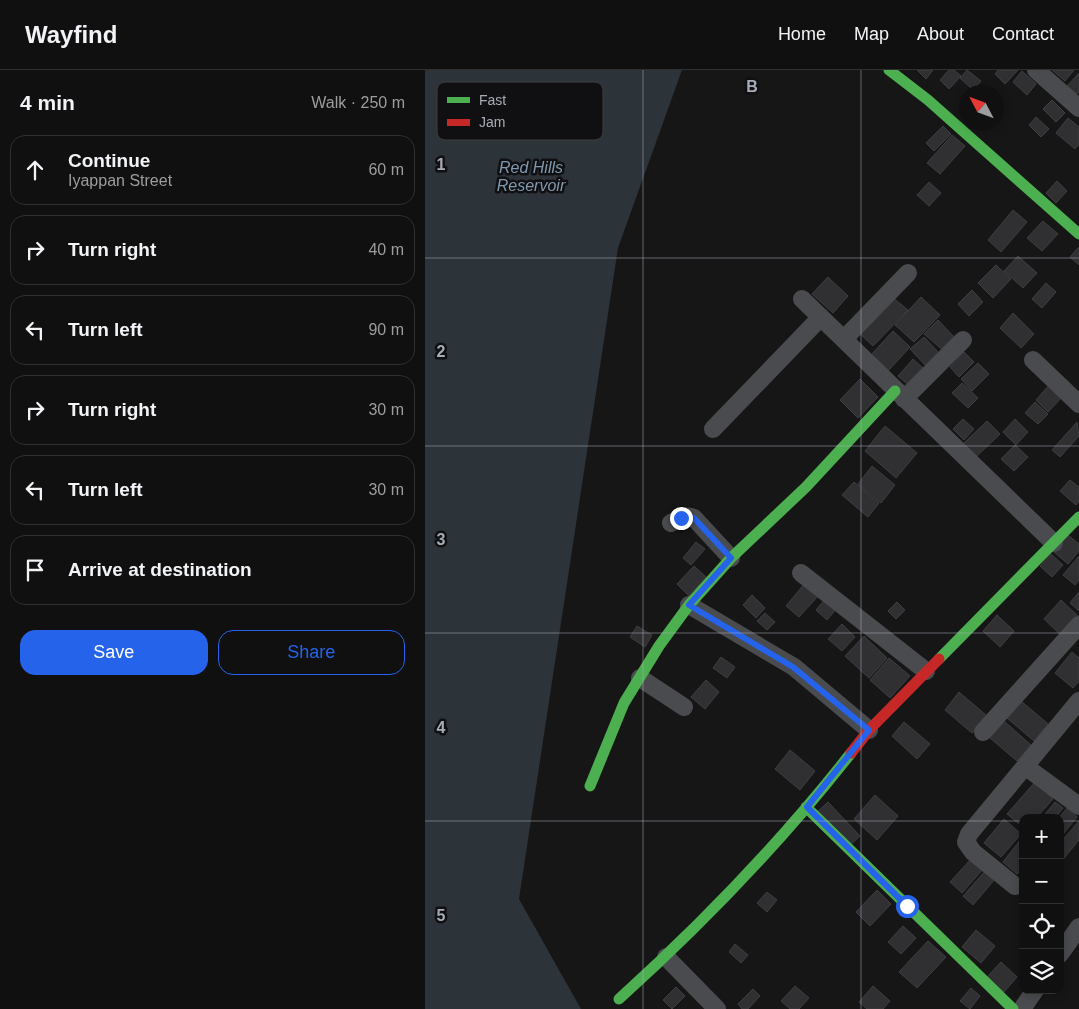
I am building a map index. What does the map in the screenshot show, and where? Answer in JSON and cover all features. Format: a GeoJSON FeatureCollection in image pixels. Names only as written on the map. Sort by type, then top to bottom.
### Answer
{"type":"FeatureCollection","features":[{"type":"Feature","properties":{"kind":"street"},"geometry":{"type":"LineString","coordinates":[[890,70],[928,100],[1079,234]]}},
{"type":"Feature","properties":{"kind":"street"},"geometry":{"type":"LineString","coordinates":[[1036,70],[1079,108]]}},
{"type":"Feature","properties":{"kind":"street"},"geometry":{"type":"LineString","coordinates":[[844,339],[908,272]]}},
{"type":"Feature","properties":{"kind":"street"},"geometry":{"type":"LineString","coordinates":[[801,299],[1054,542]]}},
{"type":"Feature","properties":{"kind":"street"},"geometry":{"type":"LineString","coordinates":[[713,429],[821,317]]}},
{"type":"Feature","properties":{"kind":"street"},"geometry":{"type":"LineString","coordinates":[[590,786],[624,703],[689,605],[731,558],[807,487],[900,395],[963,340]]}},
{"type":"Feature","properties":{"kind":"street"},"geometry":{"type":"LineString","coordinates":[[1033,360],[1079,404]]}},
{"type":"Feature","properties":{"kind":"street"},"geometry":{"type":"LineString","coordinates":[[671,523],[689,516],[694,518],[731,558]]}},
{"type":"Feature","properties":{"kind":"street"},"geometry":{"type":"LineString","coordinates":[[619,999],[666,957],[807,807],[869,730],[1054,542],[1077,523]]}},
{"type":"Feature","properties":{"kind":"street"},"geometry":{"type":"LineString","coordinates":[[801,573],[926,671]]}},
{"type":"Feature","properties":{"kind":"street"},"geometry":{"type":"LineString","coordinates":[[689,605],[793,667],[869,730]]}},
{"type":"Feature","properties":{"kind":"street"},"geometry":{"type":"LineString","coordinates":[[983,732],[1079,625]]}},
{"type":"Feature","properties":{"kind":"street"},"geometry":{"type":"LineString","coordinates":[[640,678],[684,707]]}},
{"type":"Feature","properties":{"kind":"street"},"geometry":{"type":"LineString","coordinates":[[1015,886],[973,852],[966,842],[974,828],[1079,701]]}},
{"type":"Feature","properties":{"kind":"street"},"geometry":{"type":"LineString","coordinates":[[1026,767],[1079,806]]}},
{"type":"Feature","properties":{"kind":"street"},"geometry":{"type":"LineString","coordinates":[[807,807],[1013,1009]]}},
{"type":"Feature","properties":{"kind":"street"},"geometry":{"type":"LineString","coordinates":[[1064,949],[1079,927]]}},
{"type":"Feature","properties":{"kind":"street"},"geometry":{"type":"LineString","coordinates":[[666,957],[717,1009]]}},
{"type":"Feature","properties":{"kind":"street"},"geometry":{"type":"LineString","coordinates":[[1022,1009],[1032,994]]}},
{"type":"Feature","properties":{"kind":"water","name":"Red Hills Reservoir"},"geometry":{"type":"Polygon","coordinates":[[[425,70],[682,70],[618,248],[519,899],[581,1009],[425,1009],[425,70]]]}},
{"type":"Feature","properties":{"kind":"building"},"geometry":{"type":"Polygon","coordinates":[[[917,70],[933,70],[926,79],[917,70]]]}},
{"type":"Feature","properties":{"kind":"building"},"geometry":{"type":"Polygon","coordinates":[[[949,70],[954,70],[961,76],[949,89],[940,80],[949,70]]]}},
{"type":"Feature","properties":{"kind":"building"},"geometry":{"type":"Polygon","coordinates":[[[967,70],[981,81],[977,85],[968,85],[960,78],[967,70]]]}},
{"type":"Feature","properties":{"kind":"building"},"geometry":{"type":"Polygon","coordinates":[[[998,70],[1018,70],[1005,84],[995,74],[998,70]]]}},
{"type":"Feature","properties":{"kind":"building"},"geometry":{"type":"Polygon","coordinates":[[[1052,70],[1074,70],[1065,81],[1052,70]]]}},
{"type":"Feature","properties":{"kind":"building"},"geometry":{"type":"Polygon","coordinates":[[[1022,71],[1036,84],[1027,95],[1013,82],[1022,71]]]}},
{"type":"Feature","properties":{"kind":"building"},"geometry":{"type":"Polygon","coordinates":[[[1079,73],[1079,92],[1076,95],[1067,86],[1079,73]]]}},
{"type":"Feature","properties":{"kind":"building"},"geometry":{"type":"Polygon","coordinates":[[[1052,100],[1065,113],[1056,122],[1043,109],[1052,100]]]}},
{"type":"Feature","properties":{"kind":"building"},"geometry":{"type":"Polygon","coordinates":[[[1036,117],[1049,129],[1041,137],[1029,125],[1036,117]]]}},
{"type":"Feature","properties":{"kind":"building"},"geometry":{"type":"Polygon","coordinates":[[[1068,118],[1079,127],[1079,144],[1075,149],[1056,133],[1068,118]]]}},
{"type":"Feature","properties":{"kind":"building"},"geometry":{"type":"Polygon","coordinates":[[[943,126],[951,134],[934,151],[926,143],[943,126]]]}},
{"type":"Feature","properties":{"kind":"building"},"geometry":{"type":"Polygon","coordinates":[[[952,135],[965,146],[940,174],[927,163],[952,135]]]}},
{"type":"Feature","properties":{"kind":"building"},"geometry":{"type":"Polygon","coordinates":[[[1057,181],[1067,191],[1056,203],[1046,193],[1057,181]]]}},
{"type":"Feature","properties":{"kind":"building"},"geometry":{"type":"Polygon","coordinates":[[[929,182],[941,193],[929,206],[917,195],[929,182]]]}},
{"type":"Feature","properties":{"kind":"building"},"geometry":{"type":"Polygon","coordinates":[[[1013,210],[1027,222],[1001,252],[988,240],[1013,210]]]}},
{"type":"Feature","properties":{"kind":"building"},"geometry":{"type":"Polygon","coordinates":[[[1043,221],[1058,234],[1042,251],[1027,238],[1043,221]]]}},
{"type":"Feature","properties":{"kind":"building"},"geometry":{"type":"Polygon","coordinates":[[[1079,247],[1079,265],[1070,257],[1079,247]]]}},
{"type":"Feature","properties":{"kind":"building"},"geometry":{"type":"Polygon","coordinates":[[[1018,256],[1037,273],[1023,288],[1004,271],[1018,256]]]}},
{"type":"Feature","properties":{"kind":"building"},"geometry":{"type":"Polygon","coordinates":[[[996,265],[1011,279],[993,298],[978,283],[996,265]]]}},
{"type":"Feature","properties":{"kind":"building"},"geometry":{"type":"Polygon","coordinates":[[[828,277],[848,296],[833,313],[812,294],[828,277]]]}},
{"type":"Feature","properties":{"kind":"building"},"geometry":{"type":"Polygon","coordinates":[[[1046,283],[1056,292],[1042,308],[1032,299],[1046,283]]]}},
{"type":"Feature","properties":{"kind":"building"},"geometry":{"type":"Polygon","coordinates":[[[972,290],[983,302],[969,316],[958,304],[972,290]]]}},
{"type":"Feature","properties":{"kind":"building"},"geometry":{"type":"Polygon","coordinates":[[[892,297],[908,310],[873,346],[859,333],[892,297]]]}},
{"type":"Feature","properties":{"kind":"building"},"geometry":{"type":"Polygon","coordinates":[[[921,297],[940,315],[914,342],[895,325],[921,297]]]}},
{"type":"Feature","properties":{"kind":"building"},"geometry":{"type":"Polygon","coordinates":[[[1013,313],[1034,334],[1021,348],[1000,328],[1013,313]]]}},
{"type":"Feature","properties":{"kind":"building"},"geometry":{"type":"Polygon","coordinates":[[[938,320],[957,340],[945,352],[924,334],[938,320]]]}},
{"type":"Feature","properties":{"kind":"building"},"geometry":{"type":"Polygon","coordinates":[[[893,331],[910,347],[887,372],[870,356],[893,331]]]}},
{"type":"Feature","properties":{"kind":"building"},"geometry":{"type":"Polygon","coordinates":[[[924,337],[940,354],[927,367],[910,349],[924,337]]]}},
{"type":"Feature","properties":{"kind":"building"},"geometry":{"type":"Polygon","coordinates":[[[964,352],[974,362],[959,377],[950,367],[964,352]]]}},
{"type":"Feature","properties":{"kind":"building"},"geometry":{"type":"Polygon","coordinates":[[[913,359],[925,370],[911,387],[898,376],[913,359]]]}},
{"type":"Feature","properties":{"kind":"building"},"geometry":{"type":"Polygon","coordinates":[[[978,363],[989,374],[972,391],[961,379],[978,363]]]}},
{"type":"Feature","properties":{"kind":"building"},"geometry":{"type":"Polygon","coordinates":[[[860,379],[878,397],[858,418],[840,400],[860,379]]]}},
{"type":"Feature","properties":{"kind":"building"},"geometry":{"type":"Polygon","coordinates":[[[962,383],[978,398],[968,408],[952,393],[962,383]]]}},
{"type":"Feature","properties":{"kind":"building"},"geometry":{"type":"Polygon","coordinates":[[[1050,384],[1063,396],[1048,412],[1036,400],[1050,384]]]}},
{"type":"Feature","properties":{"kind":"building"},"geometry":{"type":"Polygon","coordinates":[[[1035,402],[1048,414],[1038,424],[1025,413],[1035,402]]]}},
{"type":"Feature","properties":{"kind":"building"},"geometry":{"type":"Polygon","coordinates":[[[963,419],[974,429],[964,440],[953,429],[963,419]]]}},
{"type":"Feature","properties":{"kind":"building"},"geometry":{"type":"Polygon","coordinates":[[[1015,419],[1028,432],[1016,445],[1003,432],[1015,419]]]}},
{"type":"Feature","properties":{"kind":"building"},"geometry":{"type":"Polygon","coordinates":[[[987,421],[1000,434],[975,458],[962,445],[987,421]]]}},
{"type":"Feature","properties":{"kind":"building"},"geometry":{"type":"Polygon","coordinates":[[[1077,422],[1079,436],[1060,457],[1052,450],[1077,422]]]}},
{"type":"Feature","properties":{"kind":"building"},"geometry":{"type":"Polygon","coordinates":[[[885,426],[917,453],[896,478],[865,451],[885,426]]]}},
{"type":"Feature","properties":{"kind":"building"},"geometry":{"type":"Polygon","coordinates":[[[1015,445],[1028,457],[1014,471],[1001,459],[1015,445]]]}},
{"type":"Feature","properties":{"kind":"building"},"geometry":{"type":"Polygon","coordinates":[[[872,466],[895,485],[881,503],[858,484],[872,466]]]}},
{"type":"Feature","properties":{"kind":"building"},"geometry":{"type":"Polygon","coordinates":[[[1070,480],[1079,487],[1079,501],[1076,505],[1060,491],[1070,480]]]}},
{"type":"Feature","properties":{"kind":"building"},"geometry":{"type":"Polygon","coordinates":[[[854,482],[879,503],[868,517],[842,495],[854,482]]]}},
{"type":"Feature","properties":{"kind":"building"},"geometry":{"type":"Polygon","coordinates":[[[1068,535],[1079,544],[1079,551],[1068,564],[1054,552],[1068,535]]]}},
{"type":"Feature","properties":{"kind":"building"},"geometry":{"type":"Polygon","coordinates":[[[696,542],[705,549],[691,565],[683,558],[696,542]]]}},
{"type":"Feature","properties":{"kind":"building"},"geometry":{"type":"Polygon","coordinates":[[[1051,554],[1063,565],[1052,577],[1040,566],[1051,554]]]}},
{"type":"Feature","properties":{"kind":"building"},"geometry":{"type":"Polygon","coordinates":[[[1079,556],[1079,580],[1075,585],[1063,575],[1079,556]]]}},
{"type":"Feature","properties":{"kind":"building"},"geometry":{"type":"Polygon","coordinates":[[[694,566],[706,577],[689,596],[677,584],[694,566]]]}},
{"type":"Feature","properties":{"kind":"building"},"geometry":{"type":"Polygon","coordinates":[[[805,583],[819,595],[799,617],[786,606],[805,583]]]}},
{"type":"Feature","properties":{"kind":"building"},"geometry":{"type":"Polygon","coordinates":[[[1079,592],[1079,611],[1070,603],[1079,592]]]}},
{"type":"Feature","properties":{"kind":"building"},"geometry":{"type":"Polygon","coordinates":[[[752,595],[765,608],[756,618],[743,605],[752,595]]]}},
{"type":"Feature","properties":{"kind":"building"},"geometry":{"type":"Polygon","coordinates":[[[826,598],[837,608],[827,620],[816,610],[826,598]]]}},
{"type":"Feature","properties":{"kind":"building"},"geometry":{"type":"Polygon","coordinates":[[[1061,600],[1079,617],[1062,636],[1044,619],[1061,600]]]}},
{"type":"Feature","properties":{"kind":"building"},"geometry":{"type":"Polygon","coordinates":[[[897,602],[905,610],[896,619],[888,611],[897,602]]]}},
{"type":"Feature","properties":{"kind":"building"},"geometry":{"type":"Polygon","coordinates":[[[765,613],[775,622],[767,630],[757,621],[765,613]]]}},
{"type":"Feature","properties":{"kind":"building"},"geometry":{"type":"Polygon","coordinates":[[[997,615],[1014,631],[1000,647],[983,631],[997,615]]]}},
{"type":"Feature","properties":{"kind":"building"},"geometry":{"type":"Polygon","coordinates":[[[842,624],[855,637],[842,651],[828,639],[842,624]]]}},
{"type":"Feature","properties":{"kind":"building"},"geometry":{"type":"Polygon","coordinates":[[[637,626],[652,635],[645,647],[630,637],[637,626]]]}},
{"type":"Feature","properties":{"kind":"building"},"geometry":{"type":"Polygon","coordinates":[[[864,636],[887,658],[869,678],[845,656],[864,636]]]}},
{"type":"Feature","properties":{"kind":"building"},"geometry":{"type":"Polygon","coordinates":[[[1072,652],[1079,658],[1079,681],[1073,688],[1055,673],[1072,652]]]}},
{"type":"Feature","properties":{"kind":"building"},"geometry":{"type":"Polygon","coordinates":[[[721,657],[735,667],[727,678],[713,668],[721,657]]]}},
{"type":"Feature","properties":{"kind":"building"},"geometry":{"type":"Polygon","coordinates":[[[889,658],[910,676],[890,698],[870,680],[889,658]]]}},
{"type":"Feature","properties":{"kind":"building"},"geometry":{"type":"Polygon","coordinates":[[[706,680],[719,692],[705,709],[691,697],[706,680]]]}},
{"type":"Feature","properties":{"kind":"building"},"geometry":{"type":"Polygon","coordinates":[[[959,692],[987,716],[972,733],[945,710],[959,692]]]}},
{"type":"Feature","properties":{"kind":"building"},"geometry":{"type":"Polygon","coordinates":[[[1021,701],[1048,724],[1034,741],[1007,718],[1021,701]]]}},
{"type":"Feature","properties":{"kind":"building"},"geometry":{"type":"Polygon","coordinates":[[[1004,721],[1031,745],[1017,761],[990,738],[1004,721]]]}},
{"type":"Feature","properties":{"kind":"building"},"geometry":{"type":"Polygon","coordinates":[[[904,722],[930,744],[917,759],[892,736],[904,722]]]}},
{"type":"Feature","properties":{"kind":"building"},"geometry":{"type":"Polygon","coordinates":[[[790,750],[815,771],[800,790],[775,769],[790,750]]]}},
{"type":"Feature","properties":{"kind":"building"},"geometry":{"type":"Polygon","coordinates":[[[1035,782],[1053,799],[1040,814],[1019,814],[1019,824],[1007,814],[1035,782]]]}},
{"type":"Feature","properties":{"kind":"building"},"geometry":{"type":"Polygon","coordinates":[[[875,795],[898,816],[877,840],[854,819],[875,795]]]}},
{"type":"Feature","properties":{"kind":"building"},"geometry":{"type":"Polygon","coordinates":[[[828,802],[860,836],[848,847],[816,813],[828,802]]]}},
{"type":"Feature","properties":{"kind":"building"},"geometry":{"type":"Polygon","coordinates":[[[1055,802],[1063,808],[1058,814],[1045,814],[1055,802]]]}},
{"type":"Feature","properties":{"kind":"building"},"geometry":{"type":"Polygon","coordinates":[[[1067,808],[1077,817],[1064,833],[1064,814],[1062,814],[1067,808]]]}},
{"type":"Feature","properties":{"kind":"building"},"geometry":{"type":"Polygon","coordinates":[[[1004,819],[1019,832],[1019,836],[1001,857],[984,843],[1004,819]]]}},
{"type":"Feature","properties":{"kind":"building"},"geometry":{"type":"Polygon","coordinates":[[[1079,821],[1079,840],[1064,858],[1064,838],[1079,821]]]}},
{"type":"Feature","properties":{"kind":"building"},"geometry":{"type":"Polygon","coordinates":[[[1019,842],[1019,872],[1017,874],[1003,862],[1019,842]]]}},
{"type":"Feature","properties":{"kind":"building"},"geometry":{"type":"Polygon","coordinates":[[[971,859],[983,869],[962,893],[950,882],[971,859]]]}},
{"type":"Feature","properties":{"kind":"building"},"geometry":{"type":"Polygon","coordinates":[[[986,870],[995,879],[973,905],[963,896],[986,870]]]}},
{"type":"Feature","properties":{"kind":"building"},"geometry":{"type":"Polygon","coordinates":[[[877,890],[891,904],[870,926],[856,912],[877,890]]]}},
{"type":"Feature","properties":{"kind":"building"},"geometry":{"type":"Polygon","coordinates":[[[767,892],[777,900],[767,912],[757,903],[767,892]]]}},
{"type":"Feature","properties":{"kind":"building"},"geometry":{"type":"Polygon","coordinates":[[[903,926],[916,938],[901,954],[888,942],[903,926]]]}},
{"type":"Feature","properties":{"kind":"building"},"geometry":{"type":"Polygon","coordinates":[[[976,930],[995,946],[981,963],[962,947],[976,930]]]}},
{"type":"Feature","properties":{"kind":"building"},"geometry":{"type":"Polygon","coordinates":[[[928,941],[946,957],[917,988],[899,972],[928,941]]]}},
{"type":"Feature","properties":{"kind":"building"},"geometry":{"type":"Polygon","coordinates":[[[735,944],[748,955],[741,963],[729,952],[735,944]]]}},
{"type":"Feature","properties":{"kind":"building"},"geometry":{"type":"Polygon","coordinates":[[[1001,962],[1017,977],[1004,992],[987,977],[1001,962]]]}},
{"type":"Feature","properties":{"kind":"building"},"geometry":{"type":"Polygon","coordinates":[[[795,986],[809,998],[799,1009],[790,1009],[781,1001],[795,986]]]}},
{"type":"Feature","properties":{"kind":"building"},"geometry":{"type":"Polygon","coordinates":[[[873,986],[890,1001],[883,1009],[867,1009],[859,1002],[873,986]]]}},
{"type":"Feature","properties":{"kind":"building"},"geometry":{"type":"Polygon","coordinates":[[[676,987],[685,996],[672,1009],[663,1000],[676,987]]]}},
{"type":"Feature","properties":{"kind":"building"},"geometry":{"type":"Polygon","coordinates":[[[971,988],[980,996],[970,1009],[960,1001],[971,988]]]}},
{"type":"Feature","properties":{"kind":"building"},"geometry":{"type":"Polygon","coordinates":[[[753,989],[760,996],[748,1009],[742,1009],[738,1004],[753,989]]]}},
{"type":"Feature","properties":{"kind":"traffic: fast"},"geometry":{"type":"LineString","coordinates":[[889,70],[928,100],[1079,234]]}},
{"type":"Feature","properties":{"kind":"traffic: fast"},"geometry":{"type":"LineString","coordinates":[[590,786],[624,703],[659,646],[689,605],[731,558],[806,487],[895,391]]}},
{"type":"Feature","properties":{"kind":"traffic: fast"},"geometry":{"type":"LineString","coordinates":[[939,659],[1079,517]]}},
{"type":"Feature","properties":{"kind":"traffic: fast"},"geometry":{"type":"LineString","coordinates":[[619,999],[681,941],[740,881],[825,786],[851,753]]}},
{"type":"Feature","properties":{"kind":"traffic: fast"},"geometry":{"type":"LineString","coordinates":[[806,807],[1013,1009]]}},
{"type":"Feature","properties":{"kind":"traffic: jam"},"geometry":{"type":"LineString","coordinates":[[851,753],[869,730],[939,659]]}},
{"type":"Feature","properties":{"kind":"route"},"geometry":{"type":"LineString","coordinates":[[681,518],[689,516],[694,518],[731,558],[689,605],[793,667],[869,730],[807,807],[907,906]]}}]}
